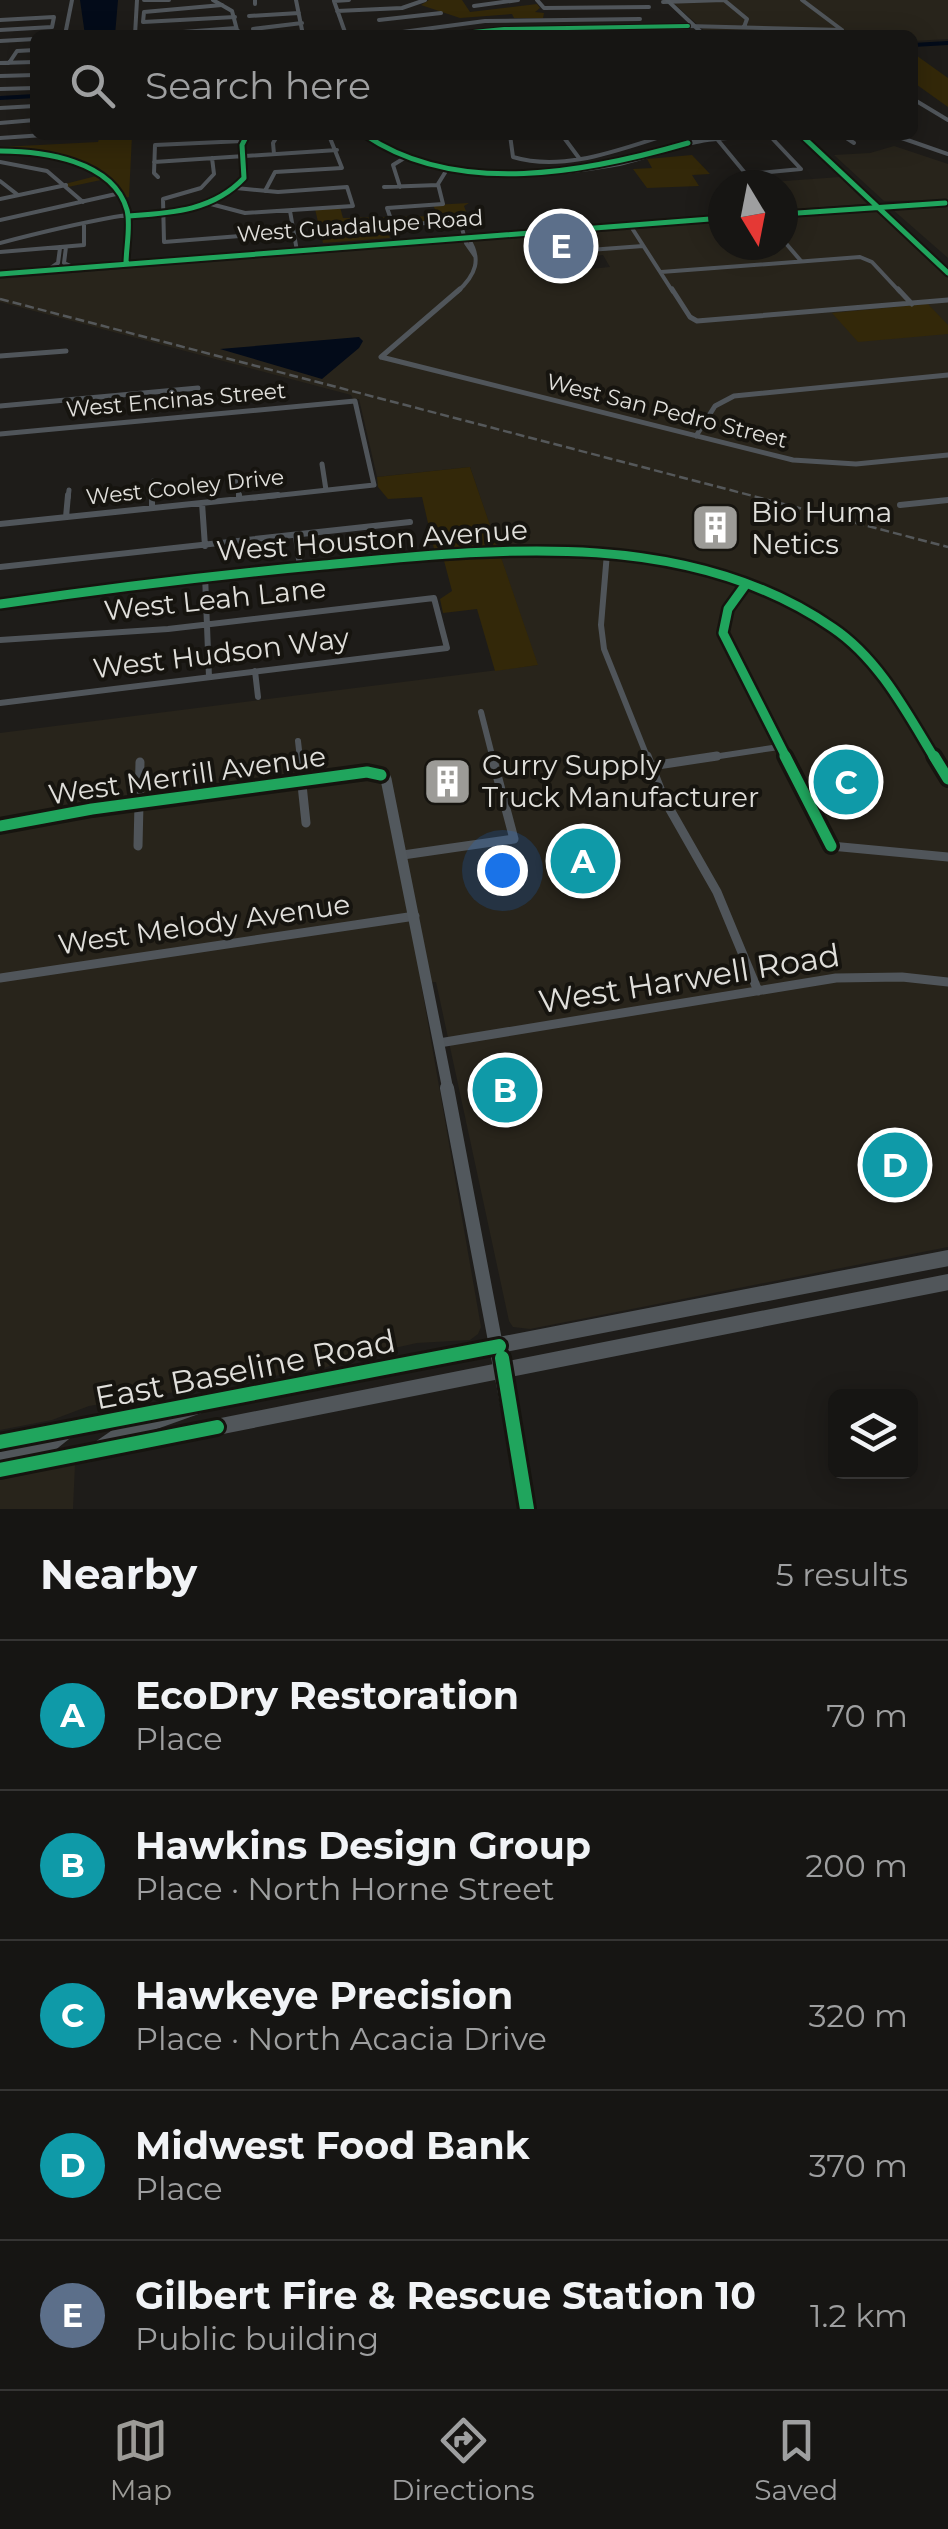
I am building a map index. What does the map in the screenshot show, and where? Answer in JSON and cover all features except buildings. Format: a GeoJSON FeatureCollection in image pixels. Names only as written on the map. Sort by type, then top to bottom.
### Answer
{"type":"FeatureCollection","features":[{"type":"Feature","properties":{"kind":"main road","name":"East Baseline Road"},"geometry":{"type":"LineString","coordinates":[[0,1470],[948,1258]]}},
{"type":"Feature","properties":{"kind":"main road"},"geometry":{"type":"LineString","coordinates":[[909,1265],[918,1288]]}},
{"type":"Feature","properties":{"kind":"main road","name":"East Baseline Road"},"geometry":{"type":"LineString","coordinates":[[0,1442],[211,1400],[502,1358],[948,1282]]}},
{"type":"Feature","properties":{"kind":"main road"},"geometry":{"type":"LineString","coordinates":[[96,1451],[117,1432],[182,1418],[211,1400]]}},
{"type":"Feature","properties":{"kind":"main road"},"geometry":{"type":"LineString","coordinates":[[0,1457],[44,1448],[70,1428]]}},
{"type":"Feature","properties":{"kind":"street"},"geometry":{"type":"LineString","coordinates":[[66,30],[72,0]]}},
{"type":"Feature","properties":{"kind":"street"},"geometry":{"type":"LineString","coordinates":[[135,30],[137,0]]}},
{"type":"Feature","properties":{"kind":"street"},"geometry":{"type":"LineString","coordinates":[[144,1],[169,0]]}},
{"type":"Feature","properties":{"kind":"street"},"geometry":{"type":"LineString","coordinates":[[205,30],[236,28],[235,17],[213,0]]}},
{"type":"Feature","properties":{"kind":"street"},"geometry":{"type":"LineString","coordinates":[[296,0],[303,30]]}},
{"type":"Feature","properties":{"kind":"street"},"geometry":{"type":"LineString","coordinates":[[344,30],[334,1],[349,0]]}},
{"type":"Feature","properties":{"kind":"street"},"geometry":{"type":"LineString","coordinates":[[337,11],[415,5],[425,0]]}},
{"type":"Feature","properties":{"kind":"street"},"geometry":{"type":"LineString","coordinates":[[474,6],[518,0]]}},
{"type":"Feature","properties":{"kind":"street"},"geometry":{"type":"LineString","coordinates":[[537,0],[544,8],[649,7]]}},
{"type":"Feature","properties":{"kind":"street"},"geometry":{"type":"LineString","coordinates":[[666,2],[724,0],[747,20],[744,26]]}},
{"type":"Feature","properties":{"kind":"street"},"geometry":{"type":"LineString","coordinates":[[802,0],[842,30]]}},
{"type":"Feature","properties":{"kind":"street"},"geometry":{"type":"LineString","coordinates":[[666,2],[696,30]]}},
{"type":"Feature","properties":{"kind":"street"},"geometry":{"type":"LineString","coordinates":[[222,5],[144,12],[143,22],[235,17]]}},
{"type":"Feature","properties":{"kind":"street"},"geometry":{"type":"LineString","coordinates":[[374,9],[388,30]]}},
{"type":"Feature","properties":{"kind":"street"},"geometry":{"type":"LineString","coordinates":[[594,9],[600,21]]}},
{"type":"Feature","properties":{"kind":"street"},"geometry":{"type":"LineString","coordinates":[[249,16],[299,13]]}},
{"type":"Feature","properties":{"kind":"street"},"geometry":{"type":"LineString","coordinates":[[379,20],[441,13]]}},
{"type":"Feature","properties":{"kind":"street"},"geometry":{"type":"LineString","coordinates":[[0,20],[54,17],[52,27],[0,30]]}},
{"type":"Feature","properties":{"kind":"street"},"geometry":{"type":"LineString","coordinates":[[548,19],[548,30]]}},
{"type":"Feature","properties":{"kind":"street"},"geometry":{"type":"LineString","coordinates":[[418,30],[471,22],[640,19]]}},
{"type":"Feature","properties":{"kind":"street"},"geometry":{"type":"LineString","coordinates":[[253,28],[302,24]]}},
{"type":"Feature","properties":{"kind":"street"},"geometry":{"type":"LineString","coordinates":[[626,30],[723,25],[779,30]]}},
{"type":"Feature","properties":{"kind":"street"},"geometry":{"type":"LineString","coordinates":[[508,30],[573,30]]}},
{"type":"Feature","properties":{"kind":"street"},"geometry":{"type":"LineString","coordinates":[[0,41],[30,38]]}},
{"type":"Feature","properties":{"kind":"street"},"geometry":{"type":"LineString","coordinates":[[9,63],[17,51],[30,50]]}},
{"type":"Feature","properties":{"kind":"street"},"geometry":{"type":"LineString","coordinates":[[0,63],[30,62]]}},
{"type":"Feature","properties":{"kind":"street"},"geometry":{"type":"LineString","coordinates":[[0,76],[30,75]]}},
{"type":"Feature","properties":{"kind":"street"},"geometry":{"type":"LineString","coordinates":[[0,89],[30,88]]}},
{"type":"Feature","properties":{"kind":"street"},"geometry":{"type":"LineString","coordinates":[[918,103],[948,120]]}},
{"type":"Feature","properties":{"kind":"street"},"geometry":{"type":"LineString","coordinates":[[0,108],[30,106]]}},
{"type":"Feature","properties":{"kind":"street"},"geometry":{"type":"LineString","coordinates":[[918,107],[922,107]]}},
{"type":"Feature","properties":{"kind":"street"},"geometry":{"type":"LineString","coordinates":[[0,123],[30,120]]}},
{"type":"Feature","properties":{"kind":"street"},"geometry":{"type":"LineString","coordinates":[[0,138],[30,136]]}},
{"type":"Feature","properties":{"kind":"street"},"geometry":{"type":"LineString","coordinates":[[274,154],[275,140]]}},
{"type":"Feature","properties":{"kind":"street"},"geometry":{"type":"LineString","coordinates":[[265,191],[276,172],[342,168],[331,140]]}},
{"type":"Feature","properties":{"kind":"street"},"geometry":{"type":"LineString","coordinates":[[371,140],[406,157],[528,172],[580,169],[707,140]]}},
{"type":"Feature","properties":{"kind":"street"},"geometry":{"type":"LineString","coordinates":[[511,140],[516,159],[578,158],[648,140]]}},
{"type":"Feature","properties":{"kind":"street"},"geometry":{"type":"LineString","coordinates":[[566,140],[578,158]]}},
{"type":"Feature","properties":{"kind":"street"},"geometry":{"type":"LineString","coordinates":[[718,140],[745,170]]}},
{"type":"Feature","properties":{"kind":"street"},"geometry":{"type":"LineString","coordinates":[[777,140],[802,168],[798,170]]}},
{"type":"Feature","properties":{"kind":"street"},"geometry":{"type":"LineString","coordinates":[[806,140],[948,264]]}},
{"type":"Feature","properties":{"kind":"street"},"geometry":{"type":"LineString","coordinates":[[814,140],[948,273]]}},
{"type":"Feature","properties":{"kind":"street"},"geometry":{"type":"LineString","coordinates":[[850,140],[854,143]]}},
{"type":"Feature","properties":{"kind":"street"},"geometry":{"type":"LineString","coordinates":[[907,140],[948,154]]}},
{"type":"Feature","properties":{"kind":"street"},"geometry":{"type":"LineString","coordinates":[[2,242],[207,203],[236,188],[244,178],[243,141],[155,145],[154,173],[158,177]]}},
{"type":"Feature","properties":{"kind":"street"},"geometry":{"type":"LineString","coordinates":[[154,162],[337,150]]}},
{"type":"Feature","properties":{"kind":"street"},"geometry":{"type":"LineString","coordinates":[[615,150],[635,159]]}},
{"type":"Feature","properties":{"kind":"street"},"geometry":{"type":"LineString","coordinates":[[0,151],[44,153],[76,161],[116,194],[126,204],[128,216],[126,264]]}},
{"type":"Feature","properties":{"kind":"street"},"geometry":{"type":"LineString","coordinates":[[400,187],[393,165],[406,157]]}},
{"type":"Feature","properties":{"kind":"street"},"geometry":{"type":"LineString","coordinates":[[212,158],[214,174],[206,184],[163,198],[164,242],[293,232]]}},
{"type":"Feature","properties":{"kind":"street"},"geometry":{"type":"LineString","coordinates":[[0,162],[43,168],[83,202]]}},
{"type":"Feature","properties":{"kind":"street"},"geometry":{"type":"LineString","coordinates":[[832,165],[847,170]]}},
{"type":"Feature","properties":{"kind":"street"},"geometry":{"type":"LineString","coordinates":[[446,171],[438,185],[443,204],[388,208],[393,225],[460,220],[468,238]]}},
{"type":"Feature","properties":{"kind":"street"},"geometry":{"type":"LineString","coordinates":[[0,181],[18,195]]}},
{"type":"Feature","properties":{"kind":"street"},"geometry":{"type":"LineString","coordinates":[[0,199],[66,185]]}},
{"type":"Feature","properties":{"kind":"street"},"geometry":{"type":"LineString","coordinates":[[384,186],[438,185]]}},
{"type":"Feature","properties":{"kind":"street"},"geometry":{"type":"LineString","coordinates":[[207,203],[225,210],[290,211],[354,206],[347,187],[265,191],[236,188]]}},
{"type":"Feature","properties":{"kind":"street"},"geometry":{"type":"LineString","coordinates":[[0,220],[116,194]]}},
{"type":"Feature","properties":{"kind":"street"},"geometry":{"type":"LineString","coordinates":[[798,213],[946,203]]}},
{"type":"Feature","properties":{"kind":"street"},"geometry":{"type":"LineString","coordinates":[[218,216],[225,210]]}},
{"type":"Feature","properties":{"kind":"street"},"geometry":{"type":"LineString","coordinates":[[290,211],[297,251]]}},
{"type":"Feature","properties":{"kind":"street","name":"West Guadalupe Road"},"geometry":{"type":"LineString","coordinates":[[0,274],[708,219]]}},
{"type":"Feature","properties":{"kind":"street"},"geometry":{"type":"LineString","coordinates":[[0,252],[84,245],[84,225]]}},
{"type":"Feature","properties":{"kind":"street"},"geometry":{"type":"LineString","coordinates":[[630,226],[690,317],[697,321],[948,300]]}},
{"type":"Feature","properties":{"kind":"street","name":"West San Pedro Street"},"geometry":{"type":"LineString","coordinates":[[468,238],[466,243],[476,256],[475,270],[467,283],[381,358],[793,460],[838,465],[948,455]]}},
{"type":"Feature","properties":{"kind":"street"},"geometry":{"type":"LineString","coordinates":[[576,251],[644,246]]}},
{"type":"Feature","properties":{"kind":"street"},"geometry":{"type":"LineString","coordinates":[[63,248],[64,263],[75,268]]}},
{"type":"Feature","properties":{"kind":"street"},"geometry":{"type":"LineString","coordinates":[[48,270],[58,264],[63,248]]}},
{"type":"Feature","properties":{"kind":"street"},"geometry":{"type":"LineString","coordinates":[[930,256],[939,256]]}},
{"type":"Feature","properties":{"kind":"street"},"geometry":{"type":"LineString","coordinates":[[661,272],[865,257],[912,304]]}},
{"type":"Feature","properties":{"kind":"street"},"geometry":{"type":"LineString","coordinates":[[798,258],[801,261]]}},
{"type":"Feature","properties":{"kind":"street"},"geometry":{"type":"LineString","coordinates":[[0,356],[66,351]]}},
{"type":"Feature","properties":{"kind":"street"},"geometry":{"type":"LineString","coordinates":[[696,436],[716,406],[734,396],[948,374]]}},
{"type":"Feature","properties":{"kind":"street"},"geometry":{"type":"LineString","coordinates":[[0,406],[198,388]]}},
{"type":"Feature","properties":{"kind":"street","name":"West Encinas Street"},"geometry":{"type":"LineString","coordinates":[[0,434],[355,401],[374,486]]}},
{"type":"Feature","properties":{"kind":"street"},"geometry":{"type":"LineString","coordinates":[[322,464],[326,490]]}},
{"type":"Feature","properties":{"kind":"street"},"geometry":{"type":"LineString","coordinates":[[236,473],[239,500]]}},
{"type":"Feature","properties":{"kind":"street"},"geometry":{"type":"LineString","coordinates":[[152,481],[152,508]]}},
{"type":"Feature","properties":{"kind":"street","name":"West Cooley Drive"},"geometry":{"type":"LineString","coordinates":[[0,524],[374,486]]}},
{"type":"Feature","properties":{"kind":"street"},"geometry":{"type":"LineString","coordinates":[[66,518],[69,490]]}},
{"type":"Feature","properties":{"kind":"street"},"geometry":{"type":"LineString","coordinates":[[900,505],[948,500]]}},
{"type":"Feature","properties":{"kind":"street"},"geometry":{"type":"LineString","coordinates":[[202,503],[205,546]]}},
{"type":"Feature","properties":{"kind":"street"},"geometry":{"type":"LineString","coordinates":[[0,567],[410,522]]}},
{"type":"Feature","properties":{"kind":"street"},"geometry":{"type":"LineString","coordinates":[[296,536],[300,567]]}},
{"type":"Feature","properties":{"kind":"street","name":"West Houston Avenue"},"geometry":{"type":"LineString","coordinates":[[0,604],[204,576],[505,550],[607,553],[680,566],[746,584],[806,610],[859,648],[947,776]]}},
{"type":"Feature","properties":{"kind":"street"},"geometry":{"type":"LineString","coordinates":[[607,553],[602,644],[664,799],[717,892],[758,991]]}},
{"type":"Feature","properties":{"kind":"street"},"geometry":{"type":"LineString","coordinates":[[204,576],[210,677]]}},
{"type":"Feature","properties":{"kind":"street"},"geometry":{"type":"LineString","coordinates":[[746,584],[728,610],[723,633],[831,846],[948,857]]}},
{"type":"Feature","properties":{"kind":"street","name":"West Leah Lane"},"geometry":{"type":"LineString","coordinates":[[0,640],[207,624],[434,598],[446,648]]}},
{"type":"Feature","properties":{"kind":"street","name":"West Hudson Way"},"geometry":{"type":"LineString","coordinates":[[0,703],[446,648]]}},
{"type":"Feature","properties":{"kind":"street"},"geometry":{"type":"LineString","coordinates":[[256,672],[258,698]]}},
{"type":"Feature","properties":{"kind":"street"},"geometry":{"type":"LineString","coordinates":[[481,712],[514,839],[403,855],[528,1509]]}},
{"type":"Feature","properties":{"kind":"street"},"geometry":{"type":"LineString","coordinates":[[298,742],[306,822]]}},
{"type":"Feature","properties":{"kind":"street"},"geometry":{"type":"LineString","coordinates":[[651,766],[779,748]]}},
{"type":"Feature","properties":{"kind":"street"},"geometry":{"type":"LineString","coordinates":[[138,846],[140,762]]}},
{"type":"Feature","properties":{"kind":"street","name":"West Merrill Avenue"},"geometry":{"type":"LineString","coordinates":[[0,826],[367,772],[381,775],[389,784],[403,855]]}},
{"type":"Feature","properties":{"kind":"street","name":"West Melody Avenue"},"geometry":{"type":"LineString","coordinates":[[0,978],[414,916]]}},
{"type":"Feature","properties":{"kind":"street","name":"West Harwell Road"},"geometry":{"type":"LineString","coordinates":[[439,1043],[856,976],[948,982]]}},
{"type":"Feature","properties":{"kind":"shaded area"},"geometry":{"type":"Polygon","coordinates":[[[429,0],[462,0],[470,12],[537,4],[540,8],[535,12],[544,13],[543,18],[514,18],[512,14],[460,18],[421,5],[429,0]]]}},
{"type":"Feature","properties":{"kind":"shaded area"},"geometry":{"type":"Polygon","coordinates":[[[670,0],[948,0],[948,39],[918,41],[918,30],[703,30],[670,0]]]}},
{"type":"Feature","properties":{"kind":"shaded area"},"geometry":{"type":"Polygon","coordinates":[[[918,57],[948,78],[948,107],[918,86],[918,57]]]}},
{"type":"Feature","properties":{"kind":"shaded area"},"geometry":{"type":"Polygon","coordinates":[[[132,140],[129,197],[121,199],[101,180],[68,187],[65,184],[96,176],[67,158],[0,151],[0,147],[132,140]]]}},
{"type":"Feature","properties":{"kind":"shaded area"},"geometry":{"type":"Polygon","coordinates":[[[894,146],[948,164],[948,200],[884,201],[834,155],[870,153],[894,146]]]}},
{"type":"Feature","properties":{"kind":"shaded area"},"geometry":{"type":"Polygon","coordinates":[[[692,155],[708,174],[692,175],[699,186],[647,188],[633,169],[652,168],[647,159],[692,155]]]}},
{"type":"Feature","properties":{"kind":"shaded area"},"geometry":{"type":"Polygon","coordinates":[[[840,177],[867,204],[798,209],[798,180],[840,177]]]}},
{"type":"Feature","properties":{"kind":"shaded area"},"geometry":{"type":"Polygon","coordinates":[[[469,203],[464,206],[469,219],[393,225],[387,228],[390,238],[323,243],[315,209],[340,207],[343,218],[438,216],[433,205],[469,203]]]}},
{"type":"Feature","properties":{"kind":"shaded area"},"geometry":{"type":"Polygon","coordinates":[[[927,205],[948,205],[948,258],[892,209],[927,205]]]}},
{"type":"Feature","properties":{"kind":"shaded area"},"geometry":{"type":"Polygon","coordinates":[[[876,211],[948,277],[948,1247],[530,1329],[513,1327],[436,982],[421,983],[481,1327],[478,1334],[470,1340],[417,1343],[358,1356],[324,1368],[89,1406],[52,1420],[0,1430],[0,733],[537,665],[470,467],[377,477],[359,399],[0,302],[0,279],[529,235],[549,273],[610,267],[603,255],[594,256],[579,232],[708,222],[708,260],[798,260],[798,215],[876,211]]]}},
{"type":"Feature","properties":{"kind":"shaded area"},"geometry":{"type":"Polygon","coordinates":[[[928,304],[948,325],[948,334],[858,342],[832,313],[928,304]]]}},
{"type":"Feature","properties":{"kind":"shaded area"},"geometry":{"type":"Polygon","coordinates":[[[470,467],[538,665],[495,671],[477,609],[443,613],[440,599],[452,591],[442,553],[435,553],[422,497],[388,499],[378,487],[377,477],[470,467]]]}},
{"type":"Feature","properties":{"kind":"shaded area"},"geometry":{"type":"Polygon","coordinates":[[[75,1464],[73,1509],[0,1509],[0,1480],[75,1464]]]}},
{"type":"Feature","properties":{"kind":"water"},"geometry":{"type":"Polygon","coordinates":[[[80,0],[118,0],[115,30],[84,30],[80,0]]]}},
{"type":"Feature","properties":{"kind":"water"},"geometry":{"type":"Polygon","coordinates":[[[359,337],[363,341],[359,348],[322,379],[220,349],[359,337]]]}},
{"type":"Feature","properties":{"kind":"waterway"},"geometry":{"type":"LineString","coordinates":[[918,45],[948,43]]}},
{"type":"Feature","properties":{"kind":"waterway"},"geometry":{"type":"LineString","coordinates":[[0,98],[30,96]]}},
{"type":"Feature","properties":{"kind":"railway"},"geometry":{"type":"LineString","coordinates":[[0,299],[948,547]]}},
{"type":"Feature","properties":{"kind":"cycle path"},"geometry":{"type":"LineString","coordinates":[[494,30],[688,26]]}},
{"type":"Feature","properties":{"kind":"cycle path"},"geometry":{"type":"LineString","coordinates":[[128,216],[191,209],[221,198],[244,178],[244,140]]}},
{"type":"Feature","properties":{"kind":"cycle path"},"geometry":{"type":"LineString","coordinates":[[372,140],[415,160],[448,167],[520,172],[613,164],[688,143]]}},
{"type":"Feature","properties":{"kind":"cycle path"},"geometry":{"type":"LineString","coordinates":[[806,140],[948,273]]}},
{"type":"Feature","properties":{"kind":"cycle path"},"geometry":{"type":"LineString","coordinates":[[0,151],[55,156],[105,180],[127,210],[126,264]]}},
{"type":"Feature","properties":{"kind":"cycle path"},"geometry":{"type":"LineString","coordinates":[[798,213],[945,203]]}},
{"type":"Feature","properties":{"kind":"cycle path"},"geometry":{"type":"LineString","coordinates":[[0,274],[708,219]]}},
{"type":"Feature","properties":{"kind":"cycle path"},"geometry":{"type":"LineString","coordinates":[[0,604],[207,577],[459,554],[525,551],[656,559],[719,573],[778,595],[834,628],[883,678],[948,779]]}},
{"type":"Feature","properties":{"kind":"cycle path"},"geometry":{"type":"LineString","coordinates":[[746,584],[728,609],[723,633],[831,846]]}},
{"type":"Feature","properties":{"kind":"cycle path"},"geometry":{"type":"LineString","coordinates":[[0,826],[92,809],[367,772],[381,775]]}},
{"type":"Feature","properties":{"kind":"cycle path"},"geometry":{"type":"LineString","coordinates":[[0,1442],[499,1346]]}},
{"type":"Feature","properties":{"kind":"cycle path"},"geometry":{"type":"LineString","coordinates":[[502,1358],[527,1509]]}},
{"type":"Feature","properties":{"kind":"cycle path"},"geometry":{"type":"LineString","coordinates":[[0,1470],[217,1427]]}},
{"type":"Feature","properties":{"kind":"place","name":"Gilbert Fire & Rescue Station 10"},"geometry":{"type":"Point","coordinates":[561,246]}},
{"type":"Feature","properties":{"kind":"place","name":"Bio Huma Netics"},"geometry":{"type":"Point","coordinates":[716,528]}},
{"type":"Feature","properties":{"kind":"place","name":"Curry Supply Truck Manufacturer"},"geometry":{"type":"Point","coordinates":[447,781]}},
{"type":"Feature","properties":{"kind":"place","name":"Hawkeye Precision"},"geometry":{"type":"Point","coordinates":[846,782]}},
{"type":"Feature","properties":{"kind":"place","name":"EcoDry Restoration"},"geometry":{"type":"Point","coordinates":[583,861]}},
{"type":"Feature","properties":{"kind":"place","name":"Hawkins Design Group"},"geometry":{"type":"Point","coordinates":[505,1090]}},
{"type":"Feature","properties":{"kind":"place","name":"Midwest Food Bank"},"geometry":{"type":"Point","coordinates":[895,1165]}}]}
